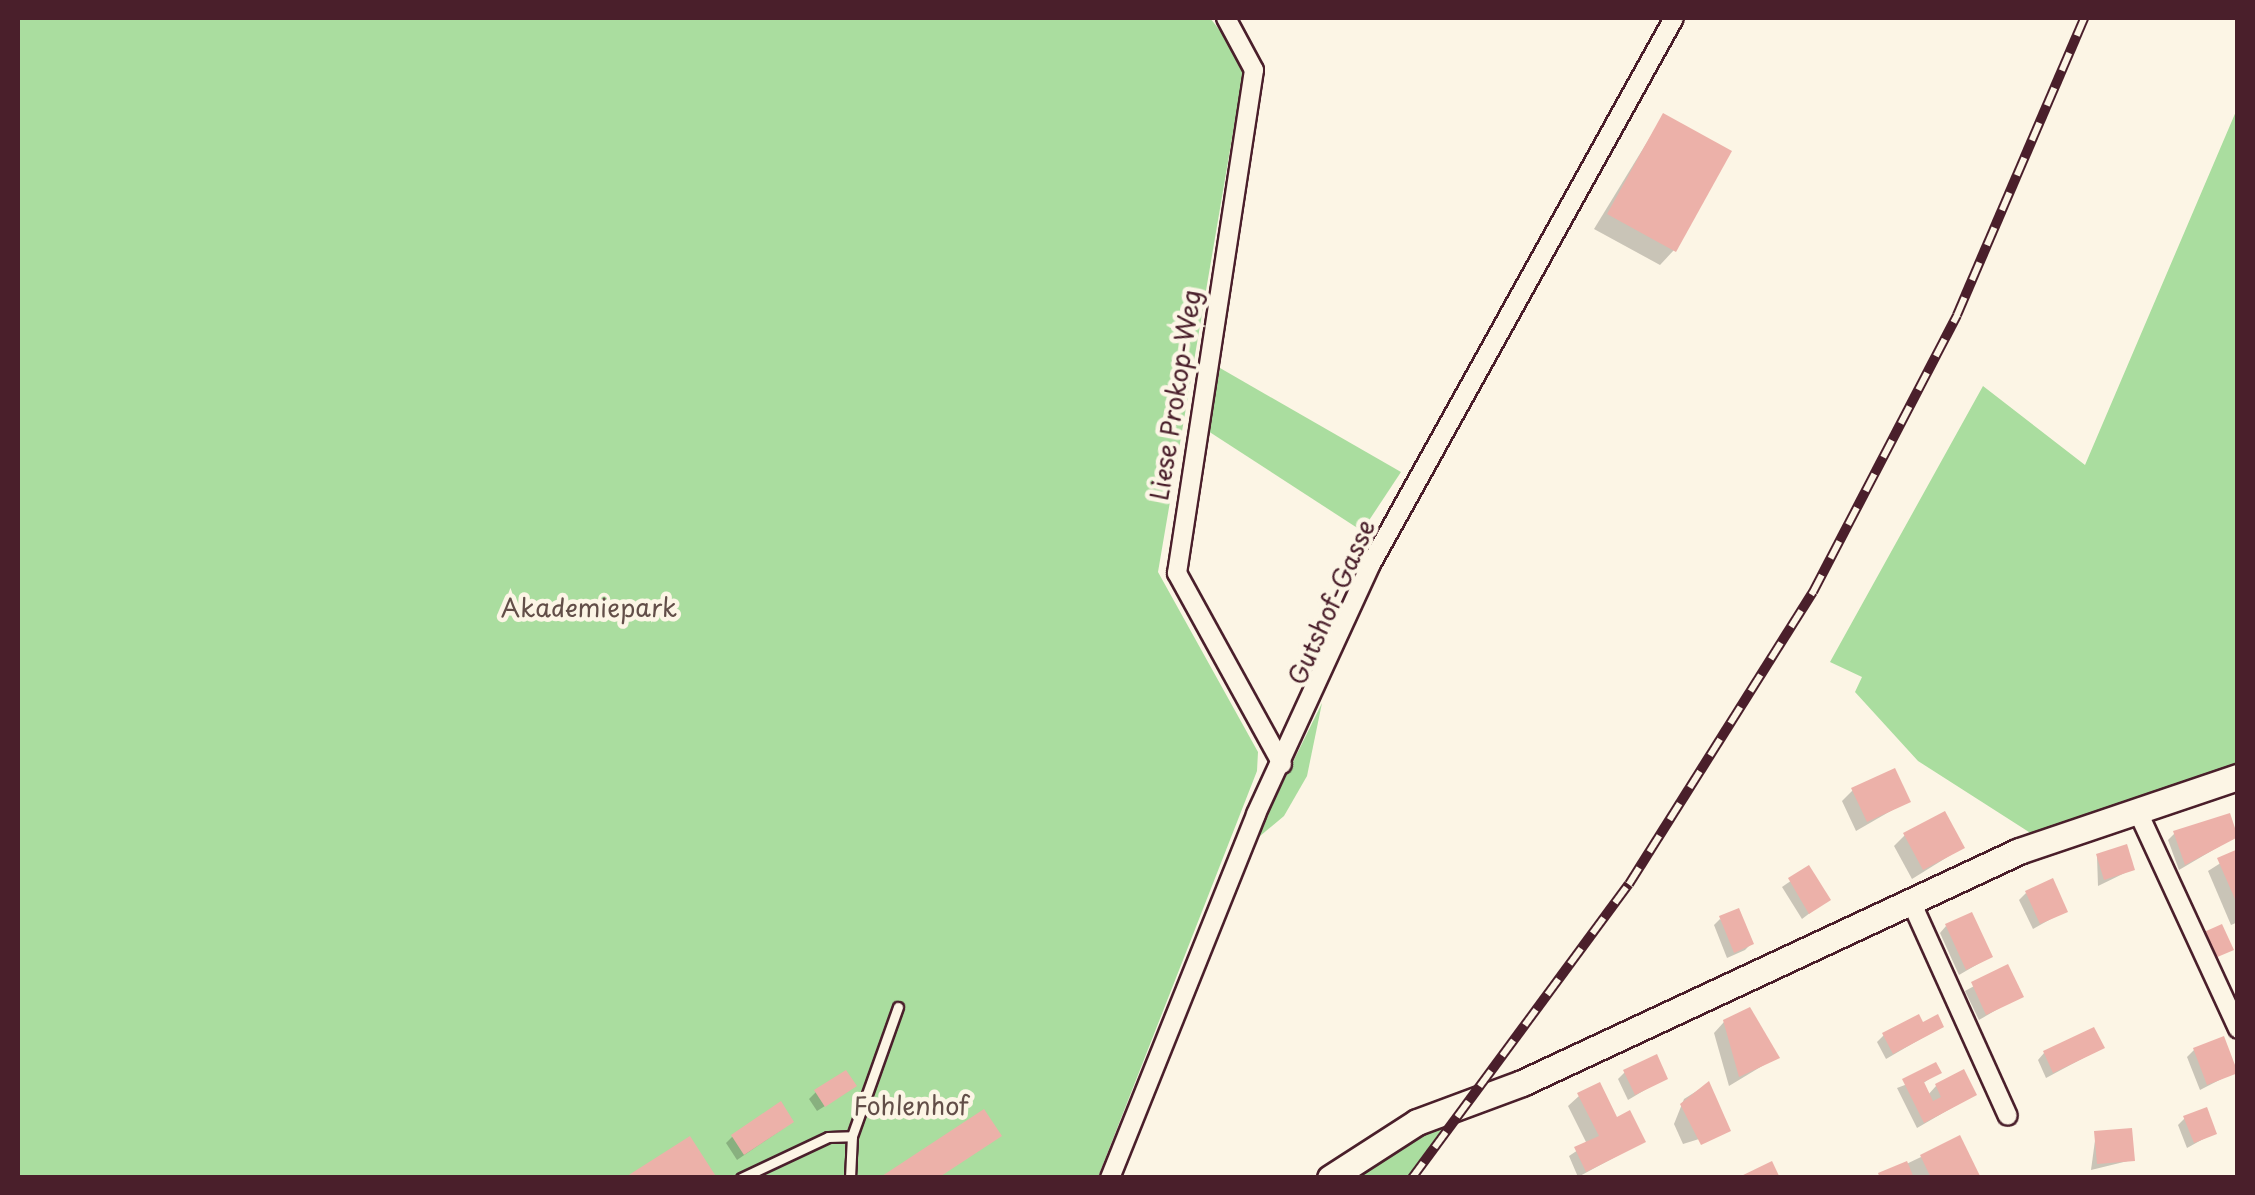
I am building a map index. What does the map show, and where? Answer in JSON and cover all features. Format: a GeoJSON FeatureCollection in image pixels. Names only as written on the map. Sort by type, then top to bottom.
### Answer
{"type":"FeatureCollection","features":[{"type":"Feature","properties":{"kind":"street","name":"Liese Prokop-Weg"},"geometry":{"type":"LineString","coordinates":[[1226,18],[1254,70],[1176,573],[1282,764]]}},
{"type":"Feature","properties":{"kind":"street","name":"Gutshof-Gasse"},"geometry":{"type":"LineString","coordinates":[[1110,1178],[1282,764],[1372,564],[1674,18]]}},
{"type":"Feature","properties":{"kind":"street"},"geometry":{"type":"LineString","coordinates":[[1330,1178],[1418,1122],[1913,906],[2057,835],[2238,777]]}},
{"type":"Feature","properties":{"kind":"street"},"geometry":{"type":"LineString","coordinates":[[2136,810],[2238,1030]]}},
{"type":"Feature","properties":{"kind":"street"},"geometry":{"type":"LineString","coordinates":[[1913,906],[2008,1116]]}},
{"type":"Feature","properties":{"kind":"lane"},"geometry":{"type":"LineString","coordinates":[[850,1178],[852,1136],[898,1008]]}},
{"type":"Feature","properties":{"kind":"lane"},"geometry":{"type":"LineString","coordinates":[[741,1178],[828,1137],[852,1136]]}},
{"type":"Feature","properties":{"kind":"green space","name":"Akademiepark"},"geometry":{"type":"Polygon","coordinates":[[[18,18],[1210,18],[1245,62],[1158,572],[1258,752],[1257,771],[1098,1177],[18,1177],[18,18]]]}},
{"type":"Feature","properties":{"kind":"green space"},"geometry":{"type":"Polygon","coordinates":[[[2237,109],[2237,777],[2043,841],[1918,761],[1855,692],[1862,677],[1830,662],[1983,386],[2085,465],[2237,109]]]}},
{"type":"Feature","properties":{"kind":"green space"},"geometry":{"type":"Polygon","coordinates":[[[1220,368],[1401,472],[1362,531],[1208,431],[1220,368]]]}},
{"type":"Feature","properties":{"kind":"green space"},"geometry":{"type":"Polygon","coordinates":[[[1322,703],[1307,776],[1284,816],[1254,841],[1322,703]]]}},
{"type":"Feature","properties":{"kind":"green space"},"geometry":{"type":"Polygon","coordinates":[[[1476,1095],[1412,1177],[1330,1178],[1476,1095]]]}},
{"type":"Feature","properties":{"kind":"building"},"geometry":{"type":"Polygon","coordinates":[[[1663,113],[1732,151],[1676,252],[1607,214],[1663,113]]]}},
{"type":"Feature","properties":{"kind":"building"},"geometry":{"type":"Polygon","coordinates":[[[1895,768],[1911,802],[1867,822],[1851,788],[1895,768]]]}},
{"type":"Feature","properties":{"kind":"building"},"geometry":{"type":"Polygon","coordinates":[[[1945,811],[1965,848],[1923,870],[1903,833],[1945,811]]]}},
{"type":"Feature","properties":{"kind":"building"},"geometry":{"type":"Polygon","coordinates":[[[2230,813],[2238,837],[2185,865],[2173,831],[2230,813]]]}},
{"type":"Feature","properties":{"kind":"building"},"geometry":{"type":"Polygon","coordinates":[[[2127,844],[2135,870],[2104,880],[2096,854],[2127,844]]]}},
{"type":"Feature","properties":{"kind":"building"},"geometry":{"type":"Polygon","coordinates":[[[2238,849],[2238,906],[2217,858],[2238,849]]]}},
{"type":"Feature","properties":{"kind":"building"},"geometry":{"type":"Polygon","coordinates":[[[1809,865],[1831,900],[1809,914],[1788,878],[1809,865]]]}},
{"type":"Feature","properties":{"kind":"building"},"geometry":{"type":"Polygon","coordinates":[[[2053,878],[2068,912],[2040,924],[2025,891],[2053,878]]]}},
{"type":"Feature","properties":{"kind":"building"},"geometry":{"type":"Polygon","coordinates":[[[1739,908],[1754,944],[1734,953],[1719,916],[1739,908]]]}},
{"type":"Feature","properties":{"kind":"building"},"geometry":{"type":"Polygon","coordinates":[[[1972,912],[1993,957],[1966,970],[1945,924],[1972,912]]]}},
{"type":"Feature","properties":{"kind":"building"},"geometry":{"type":"Polygon","coordinates":[[[2222,924],[2234,950],[2215,958],[2204,932],[2222,924]]]}},
{"type":"Feature","properties":{"kind":"building"},"geometry":{"type":"Polygon","coordinates":[[[2008,964],[2024,997],[1986,1015],[1971,982],[2008,964]]]}},
{"type":"Feature","properties":{"kind":"building"},"geometry":{"type":"Polygon","coordinates":[[[1750,1007],[1780,1058],[1739,1077],[1723,1020],[1750,1007]]]}},
{"type":"Feature","properties":{"kind":"building"},"geometry":{"type":"Polygon","coordinates":[[[1919,1014],[1923,1022],[1938,1014],[1944,1027],[1893,1054],[1882,1033],[1919,1014]]]}},
{"type":"Feature","properties":{"kind":"building"},"geometry":{"type":"Polygon","coordinates":[[[2094,1027],[2105,1048],[2053,1073],[2043,1051],[2094,1027]]]}},
{"type":"Feature","properties":{"kind":"building"},"geometry":{"type":"Polygon","coordinates":[[[2224,1036],[2238,1073],[2207,1085],[2193,1048],[2224,1036]]]}},
{"type":"Feature","properties":{"kind":"building"},"geometry":{"type":"Polygon","coordinates":[[[1657,1054],[1668,1079],[1635,1095],[1623,1070],[1657,1054]]]}},
{"type":"Feature","properties":{"kind":"building"},"geometry":{"type":"Polygon","coordinates":[[[1936,1062],[1942,1073],[1924,1082],[1933,1101],[1941,1097],[1935,1084],[1964,1069],[1977,1095],[1924,1123],[1902,1079],[1936,1062]]]}},
{"type":"Feature","properties":{"kind":"building"},"geometry":{"type":"Polygon","coordinates":[[[846,1070],[857,1086],[825,1107],[814,1090],[846,1070]]]}},
{"type":"Feature","properties":{"kind":"building"},"geometry":{"type":"Polygon","coordinates":[[[1709,1081],[1731,1131],[1701,1145],[1680,1104],[1709,1081]]]}},
{"type":"Feature","properties":{"kind":"building"},"geometry":{"type":"Polygon","coordinates":[[[1600,1082],[1617,1117],[1630,1110],[1646,1142],[1586,1172],[1574,1147],[1599,1136],[1577,1093],[1600,1082]]]}},
{"type":"Feature","properties":{"kind":"building"},"geometry":{"type":"Polygon","coordinates":[[[781,1101],[794,1122],[744,1155],[731,1135],[781,1101]]]}},
{"type":"Feature","properties":{"kind":"building"},"geometry":{"type":"Polygon","coordinates":[[[2207,1107],[2217,1134],[2194,1143],[2183,1116],[2207,1107]]]}},
{"type":"Feature","properties":{"kind":"building"},"geometry":{"type":"Polygon","coordinates":[[[984,1109],[1002,1136],[938,1178],[879,1178],[984,1109]]]}},
{"type":"Feature","properties":{"kind":"building"},"geometry":{"type":"Polygon","coordinates":[[[2132,1128],[2135,1161],[2097,1164],[2094,1131],[2132,1128]]]}},
{"type":"Feature","properties":{"kind":"building"},"geometry":{"type":"Polygon","coordinates":[[[1960,1135],[1981,1178],[1931,1178],[1920,1155],[1960,1135]]]}},
{"type":"Feature","properties":{"kind":"building"},"geometry":{"type":"Polygon","coordinates":[[[690,1136],[717,1178],[624,1178],[690,1136]]]}},
{"type":"Feature","properties":{"kind":"building"},"geometry":{"type":"Polygon","coordinates":[[[1772,1161],[1780,1178],[1737,1178],[1772,1161]]]}},
{"type":"Feature","properties":{"kind":"building"},"geometry":{"type":"Polygon","coordinates":[[[1907,1161],[1914,1178],[1880,1178],[1878,1173],[1907,1161]]]}},
{"type":"Feature","properties":{"kind":"railway"},"geometry":{"type":"LineString","coordinates":[[1412,1178],[1629,884],[1813,592],[1957,315],[2084,18]]}},
{"type":"Feature","properties":{"kind":"park label","name":"Fohlenhof"},"geometry":{"type":"Point","coordinates":[911,1105]}}]}
